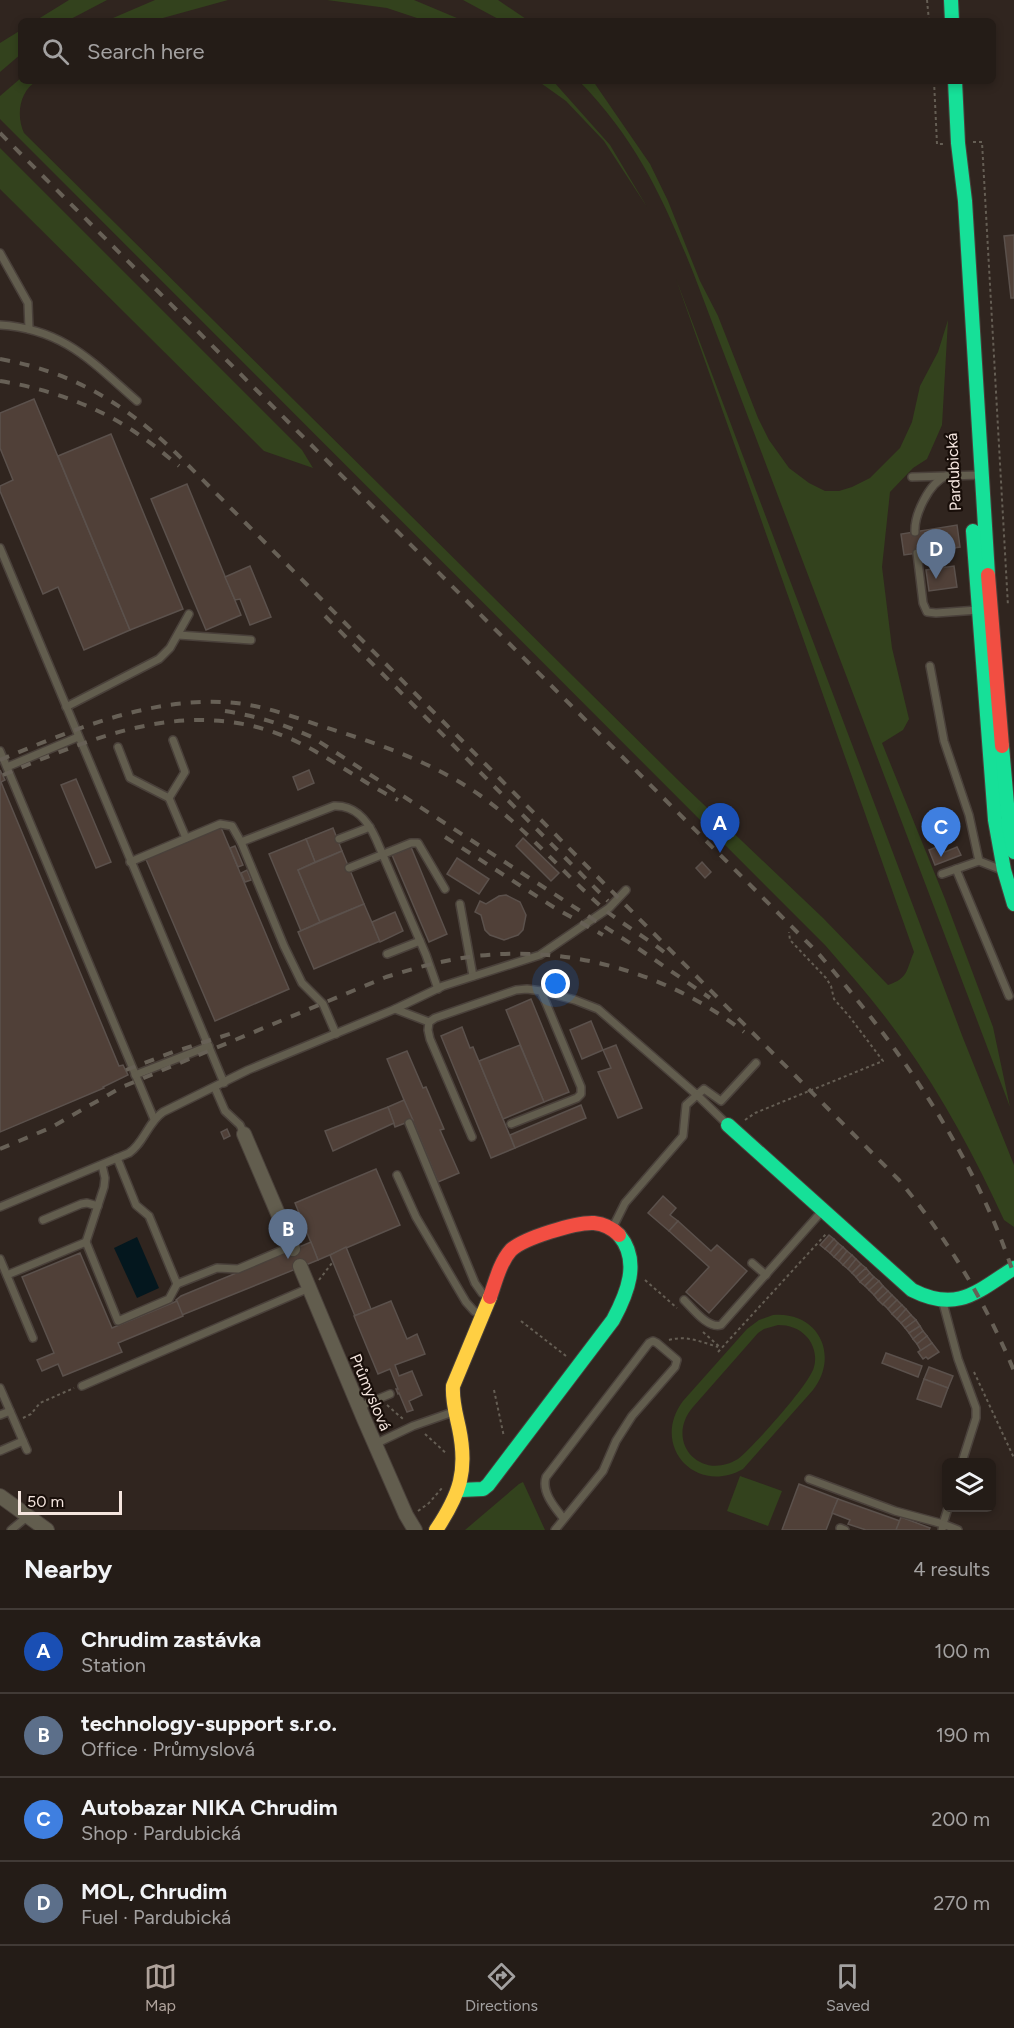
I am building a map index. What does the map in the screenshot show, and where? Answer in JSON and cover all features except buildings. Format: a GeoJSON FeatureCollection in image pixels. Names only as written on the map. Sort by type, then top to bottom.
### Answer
{"type":"FeatureCollection","features":[{"type":"Feature","properties":{"kind":"main road"},"geometry":{"type":"LineString","coordinates":[[951,0],[952,18]]}},
{"type":"Feature","properties":{"kind":"main road"},"geometry":{"type":"LineString","coordinates":[[955,84],[958,143]]}},
{"type":"Feature","properties":{"kind":"main road","name":"Pardubická"},"geometry":{"type":"LineString","coordinates":[[958,143],[965,201],[975,475]]}},
{"type":"Feature","properties":{"kind":"main road","name":"Pardubická"},"geometry":{"type":"LineString","coordinates":[[958,143],[958,201],[985,607],[1014,852]]}},
{"type":"Feature","properties":{"kind":"main road","name":"Pardubická"},"geometry":{"type":"LineString","coordinates":[[985,607],[991,782],[997,831],[1009,869],[1014,904]]}},
{"type":"Feature","properties":{"kind":"main road"},"geometry":{"type":"LineString","coordinates":[[730,1127],[912,1290],[928,1299],[942,1303],[962,1300],[1014,1268]]}},
{"type":"Feature","properties":{"kind":"main road"},"geometry":{"type":"LineString","coordinates":[[436,1530],[460,1490],[464,1459],[452,1393],[453,1386],[506,1257],[516,1246],[575,1225],[596,1223],[612,1228],[627,1247],[631,1267],[626,1294],[613,1320],[488,1485],[483,1489],[460,1490]]}},
{"type":"Feature","properties":{"kind":"street"},"geometry":{"type":"LineString","coordinates":[[244,1134],[292,1248]]}},
{"type":"Feature","properties":{"kind":"street","name":"Průmyslová"},"geometry":{"type":"LineString","coordinates":[[300,1266],[375,1444],[406,1515],[415,1530]]}},
{"type":"Feature","properties":{"kind":"street"},"geometry":{"type":"LineString","coordinates":[[0,1496],[45,1530]]}},
{"type":"Feature","properties":{"kind":"lane"},"geometry":{"type":"LineString","coordinates":[[0,253],[28,303],[29,329]]}},
{"type":"Feature","properties":{"kind":"lane"},"geometry":{"type":"LineString","coordinates":[[0,325],[29,329],[69,344],[137,401]]}},
{"type":"Feature","properties":{"kind":"lane"},"geometry":{"type":"LineString","coordinates":[[912,477],[975,475]]}},
{"type":"Feature","properties":{"kind":"lane"},"geometry":{"type":"LineString","coordinates":[[915,532],[916,515],[927,496],[937,482],[948,476]]}},
{"type":"Feature","properties":{"kind":"lane"},"geometry":{"type":"LineString","coordinates":[[0,548],[224,1083]]}},
{"type":"Feature","properties":{"kind":"lane"},"geometry":{"type":"LineString","coordinates":[[917,553],[923,603],[927,612],[985,607]]}},
{"type":"Feature","properties":{"kind":"lane"},"geometry":{"type":"LineString","coordinates":[[66,707],[159,659],[170,648],[189,614]]}},
{"type":"Feature","properties":{"kind":"lane"},"geometry":{"type":"LineString","coordinates":[[178,635],[251,640]]}},
{"type":"Feature","properties":{"kind":"lane"},"geometry":{"type":"LineString","coordinates":[[930,666],[944,741],[969,816],[979,861]]}},
{"type":"Feature","properties":{"kind":"lane"},"geometry":{"type":"LineString","coordinates":[[7,767],[78,737]]}},
{"type":"Feature","properties":{"kind":"lane"},"geometry":{"type":"LineString","coordinates":[[169,798],[185,772],[173,741]]}},
{"type":"Feature","properties":{"kind":"lane"},"geometry":{"type":"LineString","coordinates":[[118,747],[130,778],[169,798],[186,838]]}},
{"type":"Feature","properties":{"kind":"lane"},"geometry":{"type":"LineString","coordinates":[[0,751],[154,1119]]}},
{"type":"Feature","properties":{"kind":"lane"},"geometry":{"type":"LineString","coordinates":[[241,842],[334,806],[355,810],[370,827],[383,854],[438,989]]}},
{"type":"Feature","properties":{"kind":"lane"},"geometry":{"type":"LineString","coordinates":[[130,862],[224,824],[235,829],[302,983],[323,1004],[336,1034]]}},
{"type":"Feature","properties":{"kind":"lane"},"geometry":{"type":"LineString","coordinates":[[339,839],[370,827]]}},
{"type":"Feature","properties":{"kind":"lane"},"geometry":{"type":"LineString","coordinates":[[349,868],[411,843],[418,843],[446,889]]}},
{"type":"Feature","properties":{"kind":"lane"},"geometry":{"type":"LineString","coordinates":[[942,874],[979,861],[1009,869]]}},
{"type":"Feature","properties":{"kind":"lane"},"geometry":{"type":"LineString","coordinates":[[956,868],[1009,996]]}},
{"type":"Feature","properties":{"kind":"lane"},"geometry":{"type":"LineString","coordinates":[[0,1207],[102,1165],[132,1150],[154,1119],[169,1108],[215,1088],[248,1070],[438,989],[540,955],[609,908],[626,890]]}},
{"type":"Feature","properties":{"kind":"lane"},"geometry":{"type":"LineString","coordinates":[[460,904],[473,976]]}},
{"type":"Feature","properties":{"kind":"lane"},"geometry":{"type":"LineString","coordinates":[[387,954],[420,941]]}},
{"type":"Feature","properties":{"kind":"lane"},"geometry":{"type":"LineString","coordinates":[[472,1137],[430,1039],[429,1022],[516,990],[527,989],[575,1000],[598,1009],[697,1095],[730,1127]]}},
{"type":"Feature","properties":{"kind":"lane"},"geometry":{"type":"LineString","coordinates":[[511,1124],[582,1094],[541,991]]}},
{"type":"Feature","properties":{"kind":"lane"},"geometry":{"type":"LineString","coordinates":[[395,1009],[429,1022]]}},
{"type":"Feature","properties":{"kind":"lane"},"geometry":{"type":"LineString","coordinates":[[135,1075],[209,1046]]}},
{"type":"Feature","properties":{"kind":"lane"},"geometry":{"type":"LineString","coordinates":[[612,1228],[625,1203],[682,1136],[686,1105],[704,1089],[721,1101],[756,1063]]}},
{"type":"Feature","properties":{"kind":"lane"},"geometry":{"type":"LineString","coordinates":[[215,1088],[225,1111],[240,1125],[244,1134]]}},
{"type":"Feature","properties":{"kind":"lane"},"geometry":{"type":"LineString","coordinates":[[409,1123],[475,1283],[482,1293],[489,1296]]}},
{"type":"Feature","properties":{"kind":"lane"},"geometry":{"type":"LineString","coordinates":[[117,1158],[135,1205],[149,1216],[177,1284]]}},
{"type":"Feature","properties":{"kind":"lane"},"geometry":{"type":"LineString","coordinates":[[102,1165],[105,1183],[86,1242],[118,1321],[169,1299],[177,1284],[217,1268],[238,1269],[292,1248]]}},
{"type":"Feature","properties":{"kind":"lane"},"geometry":{"type":"LineString","coordinates":[[397,1174],[422,1229],[466,1302],[471,1309],[482,1315]]}},
{"type":"Feature","properties":{"kind":"lane"},"geometry":{"type":"LineString","coordinates":[[43,1220],[81,1204],[98,1206]]}},
{"type":"Feature","properties":{"kind":"lane"},"geometry":{"type":"LineString","coordinates":[[684,1300],[710,1324],[717,1326],[725,1322],[823,1210]]}},
{"type":"Feature","properties":{"kind":"lane"},"geometry":{"type":"LineString","coordinates":[[7,1275],[86,1242]]}},
{"type":"Feature","properties":{"kind":"lane"},"geometry":{"type":"LineString","coordinates":[[0,1259],[33,1338]]}},
{"type":"Feature","properties":{"kind":"lane"},"geometry":{"type":"LineString","coordinates":[[752,1263],[766,1275]]}},
{"type":"Feature","properties":{"kind":"lane"},"geometry":{"type":"LineString","coordinates":[[82,1386],[309,1288]]}},
{"type":"Feature","properties":{"kind":"lane"},"geometry":{"type":"LineString","coordinates":[[942,1303],[975,1403],[976,1414],[963,1458]]}},
{"type":"Feature","properties":{"kind":"lane"},"geometry":{"type":"LineString","coordinates":[[555,1530],[564,1519],[603,1471],[616,1441],[632,1416],[675,1367],[677,1360],[653,1341],[649,1343],[546,1477],[544,1485],[549,1498],[564,1519]]}},
{"type":"Feature","properties":{"kind":"lane"},"geometry":{"type":"LineString","coordinates":[[0,1388],[27,1450]]}},
{"type":"Feature","properties":{"kind":"lane"},"geometry":{"type":"LineString","coordinates":[[359,1407],[390,1394]]}},
{"type":"Feature","properties":{"kind":"lane"},"geometry":{"type":"LineString","coordinates":[[0,1415],[10,1411]]}},
{"type":"Feature","properties":{"kind":"lane"},"geometry":{"type":"LineString","coordinates":[[375,1444],[413,1426],[455,1411]]}},
{"type":"Feature","properties":{"kind":"lane"},"geometry":{"type":"LineString","coordinates":[[0,1451],[23,1440]]}},
{"type":"Feature","properties":{"kind":"lane"},"geometry":{"type":"LineString","coordinates":[[808,1479],[942,1527],[958,1530]]}},
{"type":"Feature","properties":{"kind":"lane"},"geometry":{"type":"LineString","coordinates":[[942,1527],[947,1512]]}},
{"type":"Feature","properties":{"kind":"lane"},"geometry":{"type":"LineString","coordinates":[[11,1530],[28,1516]]}},
{"type":"Feature","properties":{"kind":"path"},"geometry":{"type":"LineString","coordinates":[[927,0],[929,18]]}},
{"type":"Feature","properties":{"kind":"path"},"geometry":{"type":"LineString","coordinates":[[730,1127],[755,1113],[883,1061],[834,999],[831,986],[826,978],[790,940],[789,932]]}},
{"type":"Feature","properties":{"kind":"path"},"geometry":{"type":"LineString","coordinates":[[718,1352],[828,1231],[836,1233],[844,1229]]}},
{"type":"Feature","properties":{"kind":"path"},"geometry":{"type":"LineString","coordinates":[[521,1321],[571,1360]]}},
{"type":"Feature","properties":{"kind":"path"},"geometry":{"type":"LineString","coordinates":[[660,1345],[666,1341],[682,1338],[721,1348]]}},
{"type":"Feature","properties":{"kind":"path"},"geometry":{"type":"LineString","coordinates":[[964,1372],[972,1371],[977,1375],[1014,1458]]}},
{"type":"Feature","properties":{"kind":"path"},"geometry":{"type":"LineString","coordinates":[[15,1421],[31,1414],[40,1403],[82,1386]]}},
{"type":"Feature","properties":{"kind":"path"},"geometry":{"type":"LineString","coordinates":[[494,1390],[506,1446]]}},
{"type":"Feature","properties":{"kind":"green space"},"geometry":{"type":"Polygon","coordinates":[[[69,0],[107,0],[73,18],[40,18],[69,0]]]}},
{"type":"Feature","properties":{"kind":"green space"},"geometry":{"type":"Polygon","coordinates":[[[155,0],[228,0],[163,18],[113,18],[155,0]]]}},
{"type":"Feature","properties":{"kind":"green space"},"geometry":{"type":"Polygon","coordinates":[[[327,0],[414,0],[457,18],[417,18],[387,8],[327,0]]]}},
{"type":"Feature","properties":{"kind":"green space"},"geometry":{"type":"Polygon","coordinates":[[[463,0],[498,0],[525,18],[496,18],[463,0]]]}},
{"type":"Feature","properties":{"kind":"green space"},"geometry":{"type":"Polygon","coordinates":[[[18,32],[18,57],[0,72],[0,43],[18,32]]]}},
{"type":"Feature","properties":{"kind":"green space"},"geometry":{"type":"Polygon","coordinates":[[[18,81],[18,84],[32,84],[26,91],[21,104],[20,119],[24,133],[680,782],[823,918],[888,985],[903,976],[914,952],[676,279],[963,1038],[1014,1165],[1014,1227],[1004,1220],[958,1128],[918,1062],[875,1004],[825,945],[0,119],[0,96],[18,81]]]}},
{"type":"Feature","properties":{"kind":"green space"},"geometry":{"type":"Polygon","coordinates":[[[542,84],[556,84],[610,145],[647,207],[604,141],[566,101],[542,84]]]}},
{"type":"Feature","properties":{"kind":"green space"},"geometry":{"type":"Polygon","coordinates":[[[582,84],[595,84],[650,164],[668,201],[700,281],[718,316],[758,418],[769,440],[789,468],[809,483],[825,491],[839,491],[852,487],[870,478],[900,448],[912,422],[920,386],[938,352],[948,320],[942,425],[927,459],[913,468],[890,492],[882,567],[892,648],[909,719],[903,730],[882,743],[945,899],[993,1027],[1010,1107],[682,245],[646,170],[617,125],[582,84]]]}},
{"type":"Feature","properties":{"kind":"green space"},"geometry":{"type":"Polygon","coordinates":[[[0,148],[302,450],[313,468],[264,451],[0,189],[0,148]]]}},
{"type":"Feature","properties":{"kind":"green space"},"geometry":{"type":"Polygon","coordinates":[[[773,1315],[789,1316],[802,1320],[813,1328],[824,1350],[821,1377],[813,1390],[743,1469],[725,1476],[709,1476],[694,1471],[683,1462],[675,1449],[672,1434],[674,1418],[683,1401],[747,1329],[759,1320],[773,1315]],[[782,1325],[764,1329],[758,1333],[693,1407],[685,1420],[682,1433],[684,1444],[699,1462],[724,1465],[738,1459],[756,1442],[803,1387],[814,1367],[814,1351],[801,1331],[782,1325]]]}},
{"type":"Feature","properties":{"kind":"green space"},"geometry":{"type":"Polygon","coordinates":[[[740,1476],[782,1491],[768,1526],[727,1511],[740,1476]]]}},
{"type":"Feature","properties":{"kind":"green space"},"geometry":{"type":"Polygon","coordinates":[[[523,1482],[545,1530],[465,1530],[519,1484],[523,1482]]]}},
{"type":"Feature","properties":{"kind":"water"},"geometry":{"type":"Polygon","coordinates":[[[137,1237],[159,1288],[137,1298],[114,1248],[137,1237]]]}},
{"type":"Feature","properties":{"kind":"railway"},"geometry":{"type":"LineString","coordinates":[[0,133],[817,952],[877,1026],[932,1104],[978,1187],[1014,1275]]}},
{"type":"Feature","properties":{"kind":"railway"},"geometry":{"type":"LineString","coordinates":[[0,359],[50,372],[94,392],[135,418],[174,451],[899,1180],[933,1224],[964,1271],[991,1320],[1014,1371]]}},
{"type":"Feature","properties":{"kind":"railway"},"geometry":{"type":"LineString","coordinates":[[0,381],[56,394],[92,408],[126,426],[179,466]]}},
{"type":"Feature","properties":{"kind":"railway"},"geometry":{"type":"LineString","coordinates":[[325,616],[608,901]]}},
{"type":"Feature","properties":{"kind":"railway"},"geometry":{"type":"LineString","coordinates":[[0,760],[86,726],[145,709],[206,702],[236,703],[275,711],[393,750],[430,766],[464,785],[514,823],[605,910],[664,952]]}},
{"type":"Feature","properties":{"kind":"railway"},"geometry":{"type":"LineString","coordinates":[[225,711],[269,721],[312,737],[639,949],[710,998]]}},
{"type":"Feature","properties":{"kind":"railway"},"geometry":{"type":"LineString","coordinates":[[3,775],[109,735],[145,726],[181,721],[217,721],[254,726],[291,739],[398,800]]}},
{"type":"Feature","properties":{"kind":"railway"},"geometry":{"type":"LineString","coordinates":[[445,837],[555,908],[603,935]]}},
{"type":"Feature","properties":{"kind":"railway"},"geometry":{"type":"LineString","coordinates":[[0,1149],[50,1128],[122,1087],[386,977],[456,959],[494,954],[532,954],[608,965],[644,976],[679,991],[713,1010],[744,1032]]}},
{"type":"Feature","properties":{"kind":"railway"},"geometry":{"type":"LineString","coordinates":[[126,1070],[236,1032]]}},
{"type":"Feature","properties":{"kind":"traffic: fast"},"geometry":{"type":"LineString","coordinates":[[951,0],[952,18]]}},
{"type":"Feature","properties":{"kind":"traffic: fast"},"geometry":{"type":"LineString","coordinates":[[955,84],[958,143],[965,201],[988,575]]}},
{"type":"Feature","properties":{"kind":"traffic: fast"},"geometry":{"type":"LineString","coordinates":[[973,531],[995,820],[1004,870],[1014,904]]}},
{"type":"Feature","properties":{"kind":"traffic: fast"},"geometry":{"type":"LineString","coordinates":[[1002,746],[1009,827],[1014,852]]}},
{"type":"Feature","properties":{"kind":"traffic: fast"},"geometry":{"type":"LineString","coordinates":[[728,1125],[912,1290],[942,1300],[966,1297],[1014,1268]]}},
{"type":"Feature","properties":{"kind":"traffic: fast"},"geometry":{"type":"LineString","coordinates":[[460,1490],[483,1489],[488,1485],[613,1320],[630,1278],[629,1256],[626,1245],[619,1235]]}},
{"type":"Feature","properties":{"kind":"traffic: slow"},"geometry":{"type":"LineString","coordinates":[[436,1530],[451,1505],[462,1470],[462,1443],[453,1386],[490,1297]]}},
{"type":"Feature","properties":{"kind":"traffic: jam"},"geometry":{"type":"LineString","coordinates":[[988,575],[1002,746]]}},
{"type":"Feature","properties":{"kind":"traffic: jam"},"geometry":{"type":"LineString","coordinates":[[490,1297],[504,1260],[518,1245],[551,1232],[586,1223],[604,1225],[619,1235]]}},
{"type":"Feature","properties":{"kind":"place","name":"MOL, Chrudim"},"geometry":{"type":"Point","coordinates":[936,579]}},
{"type":"Feature","properties":{"kind":"place","name":"Chrudim zastávka"},"geometry":{"type":"Point","coordinates":[720,853]}},
{"type":"Feature","properties":{"kind":"place","name":"Autobazar NIKA Chrudim"},"geometry":{"type":"Point","coordinates":[941,857]}},
{"type":"Feature","properties":{"kind":"place","name":"technology-support s.r.o."},"geometry":{"type":"Point","coordinates":[288,1259]}}]}
